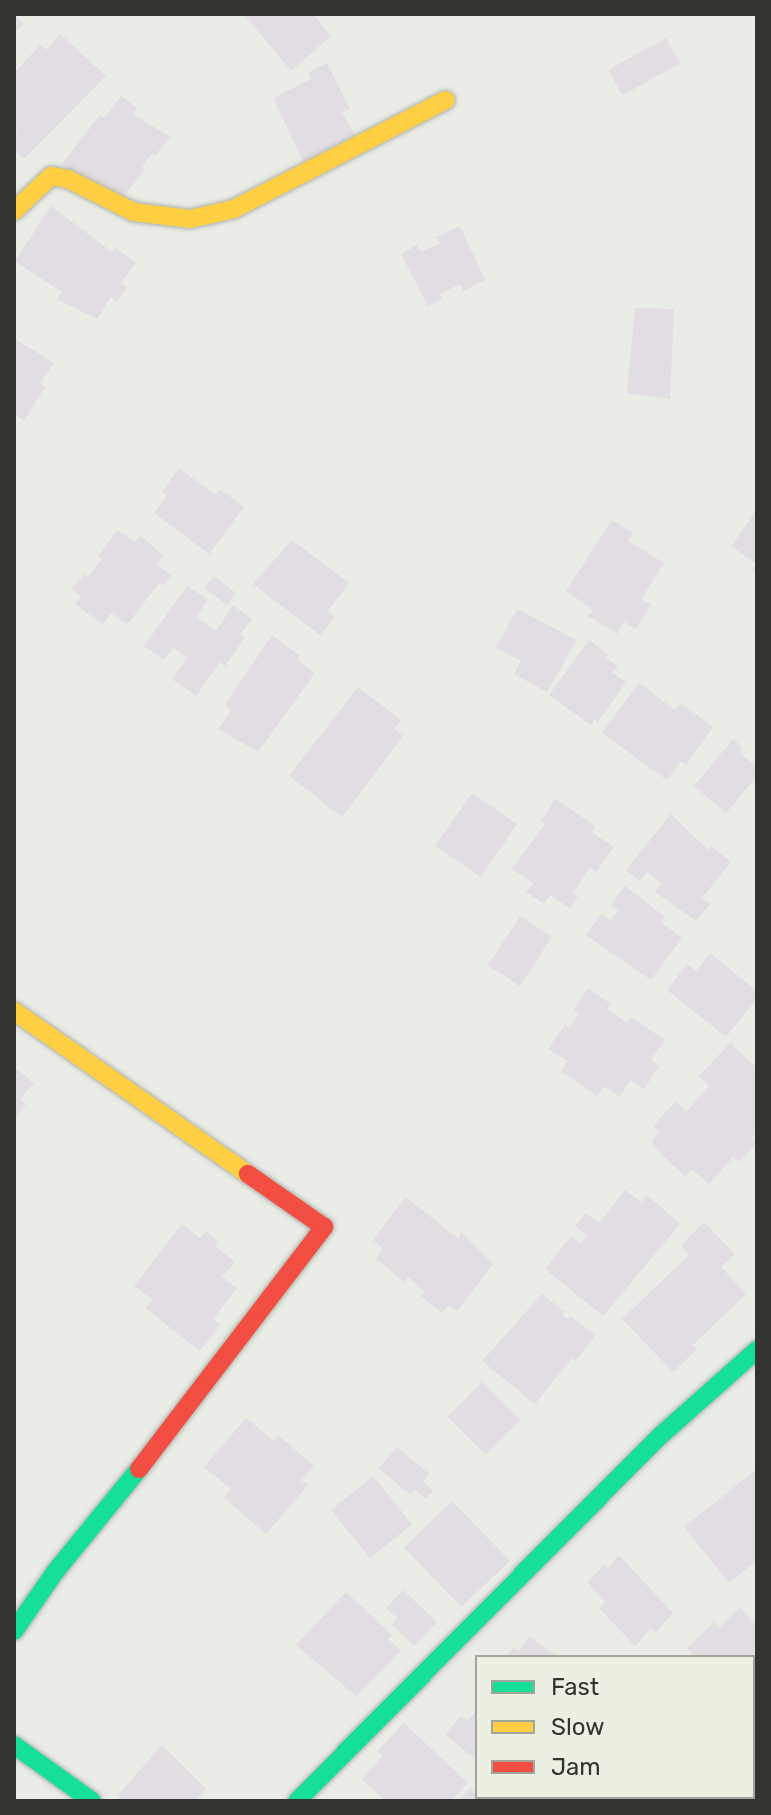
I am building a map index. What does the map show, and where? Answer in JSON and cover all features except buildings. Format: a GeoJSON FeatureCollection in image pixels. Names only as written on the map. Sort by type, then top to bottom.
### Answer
{"type":"FeatureCollection","features":[{"type":"Feature","properties":{"kind":"street"},"geometry":{"type":"LineString","coordinates":[[14,211],[51,176],[68,179],[134,212],[190,219],[234,209],[446,100]]}},
{"type":"Feature","properties":{"kind":"street"},"geometry":{"type":"LineString","coordinates":[[14,1011],[324,1227],[182,1415],[55,1572],[14,1631]]}},
{"type":"Feature","properties":{"kind":"street"},"geometry":{"type":"LineString","coordinates":[[297,1801],[660,1436],[757,1350]]}},
{"type":"Feature","properties":{"kind":"street"},"geometry":{"type":"LineString","coordinates":[[14,1745],[92,1801]]}},
{"type":"Feature","properties":{"kind":"traffic: fast"},"geometry":{"type":"LineString","coordinates":[[297,1801],[660,1436],[757,1350]]}},
{"type":"Feature","properties":{"kind":"traffic: fast"},"geometry":{"type":"LineString","coordinates":[[14,1631],[55,1572],[139,1469]]}},
{"type":"Feature","properties":{"kind":"traffic: fast"},"geometry":{"type":"LineString","coordinates":[[14,1745],[92,1801]]}},
{"type":"Feature","properties":{"kind":"traffic: slow"},"geometry":{"type":"LineString","coordinates":[[14,211],[51,176],[68,179],[134,212],[190,219],[234,209],[446,100]]}},
{"type":"Feature","properties":{"kind":"traffic: slow"},"geometry":{"type":"LineString","coordinates":[[14,1011],[248,1174]]}},
{"type":"Feature","properties":{"kind":"traffic: jam"},"geometry":{"type":"LineString","coordinates":[[139,1469],[324,1227],[248,1174]]}}]}
